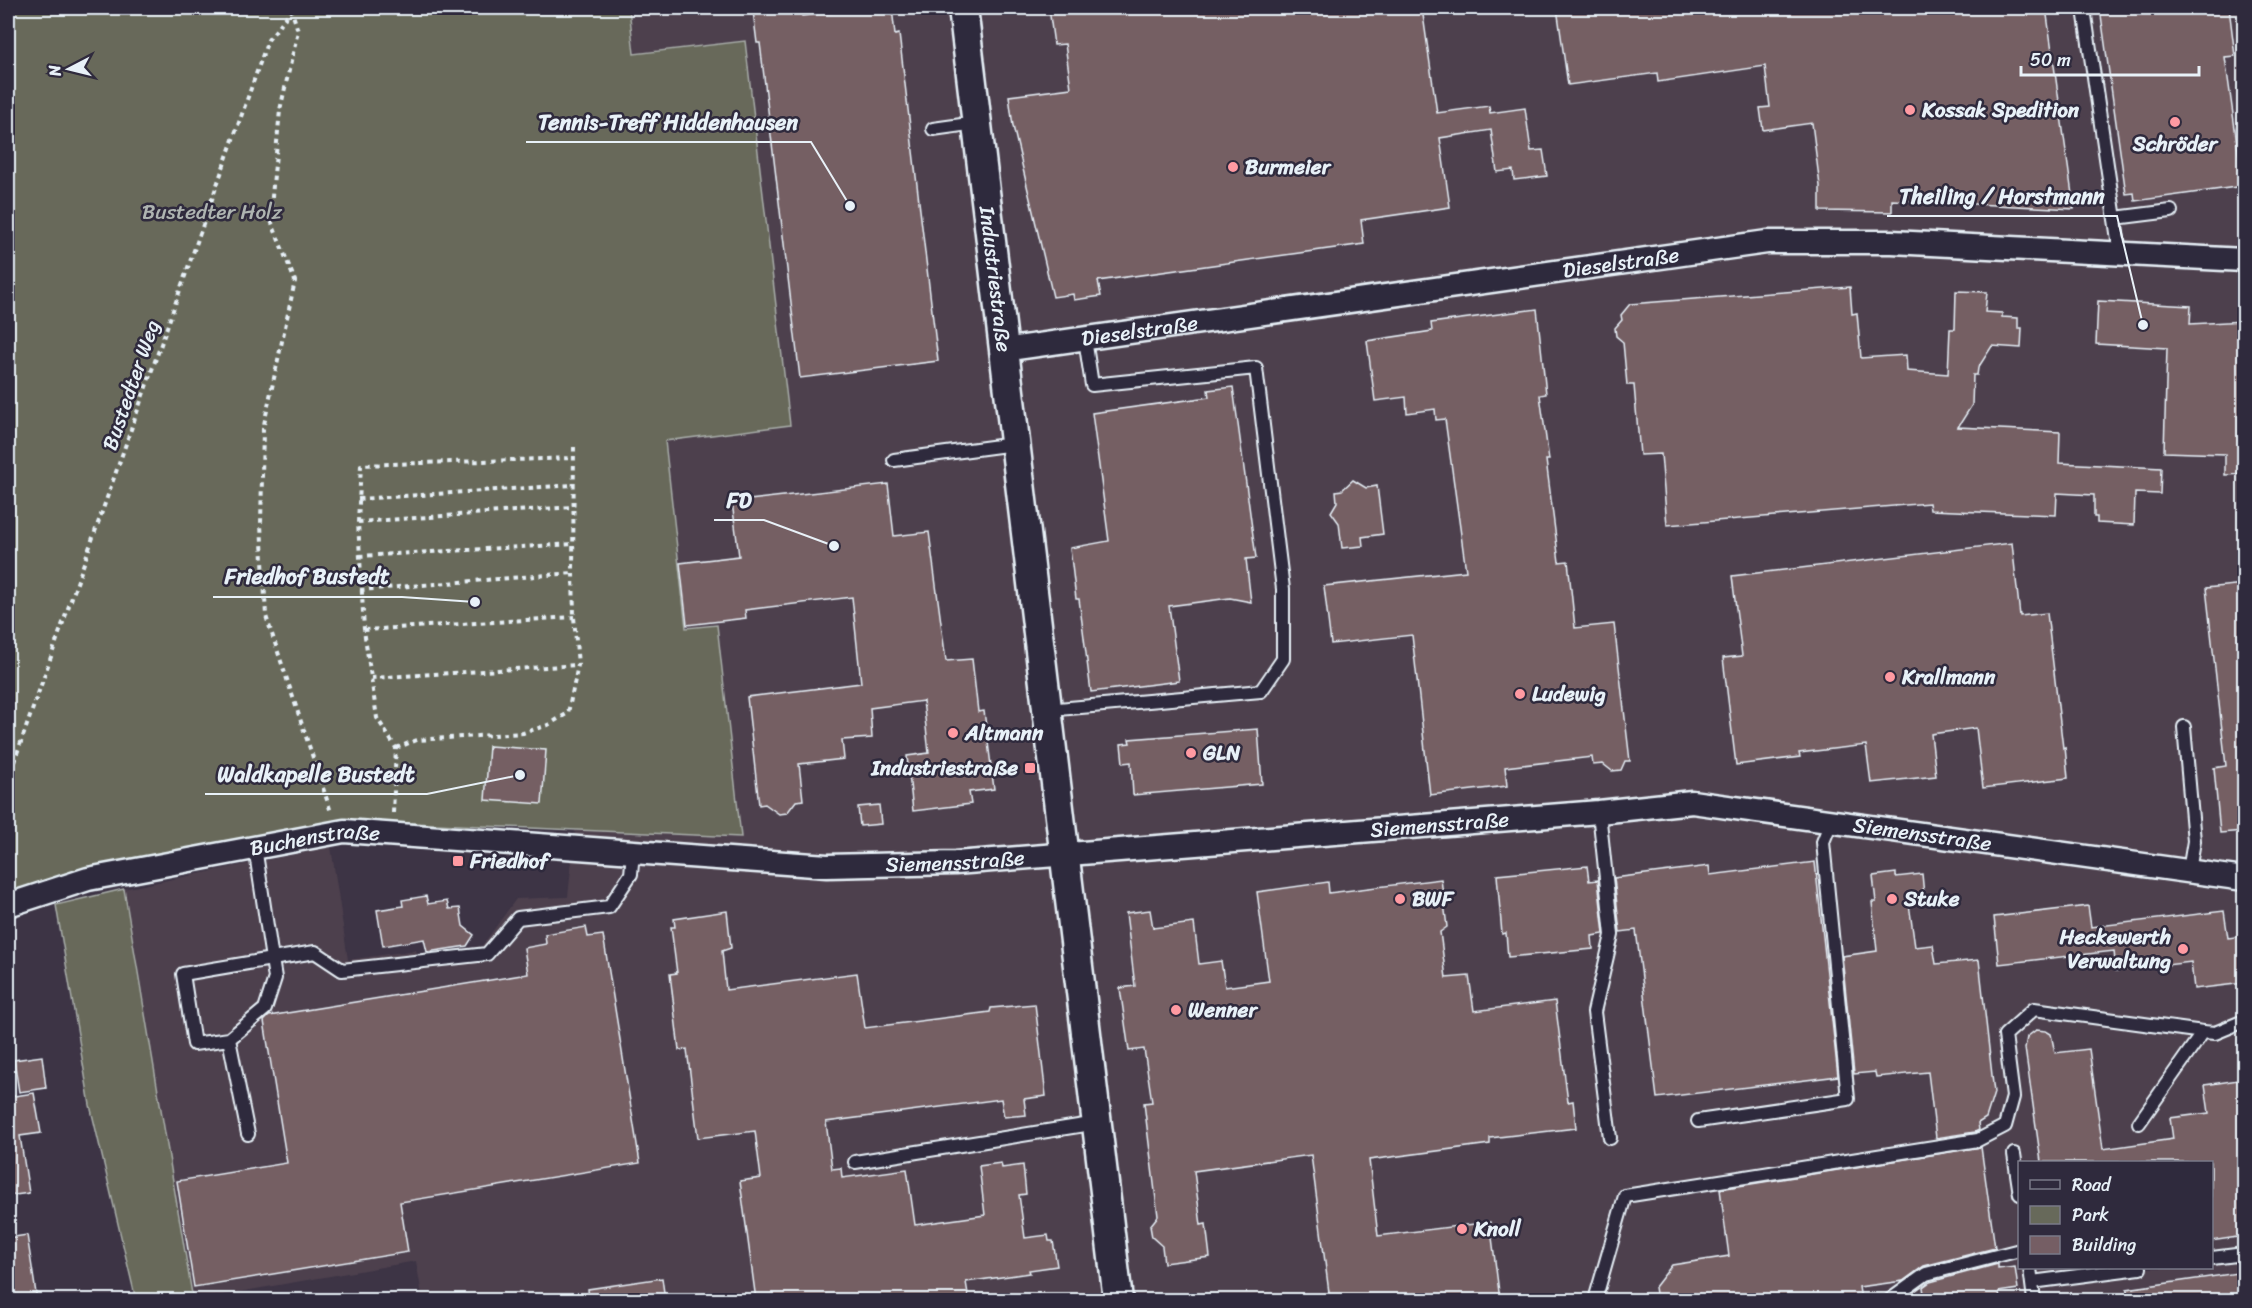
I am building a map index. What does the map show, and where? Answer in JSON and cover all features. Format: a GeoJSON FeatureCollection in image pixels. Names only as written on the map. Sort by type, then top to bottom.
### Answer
{"type":"FeatureCollection","features":[{"type":"Feature","properties":{"kind":"street","name":"Industriestraße"},"geometry":{"type":"LineString","coordinates":[[963,8],[1118,1300]]}},
{"type":"Feature","properties":{"kind":"street","name":"Dieselstraße"},"geometry":{"type":"LineString","coordinates":[[1003,350],[1767,242],[1892,242],[2244,260]]}},
{"type":"Feature","properties":{"kind":"street","name":"Siemensstraße"},"geometry":{"type":"LineString","coordinates":[[631,853],[827,866],[955,863],[1599,812],[1692,802],[2244,879]]}},
{"type":"Feature","properties":{"kind":"street","name":"Buchenstraße"},"geometry":{"type":"LineString","coordinates":[[8,905],[88,879],[338,832],[631,853]]}},
{"type":"Feature","properties":{"kind":"lane"},"geometry":{"type":"LineString","coordinates":[[2084,9],[2120,254]]}},
{"type":"Feature","properties":{"kind":"lane"},"geometry":{"type":"LineString","coordinates":[[933,129],[976,123]]}},
{"type":"Feature","properties":{"kind":"lane"},"geometry":{"type":"LineString","coordinates":[[2115,218],[2171,211]]}},
{"type":"Feature","properties":{"kind":"lane"},"geometry":{"type":"LineString","coordinates":[[1047,710],[1261,691],[1282,659],[1283,589],[1256,368],[1092,385],[1085,339]]}},
{"type":"Feature","properties":{"kind":"lane"},"geometry":{"type":"LineString","coordinates":[[894,460],[1014,444]]}},
{"type":"Feature","properties":{"kind":"lane"},"geometry":{"type":"LineString","coordinates":[[2184,727],[2193,841],[2189,871]]}},
{"type":"Feature","properties":{"kind":"lane"},"geometry":{"type":"LineString","coordinates":[[1599,812],[1612,935],[1594,1012],[1610,1138]]}},
{"type":"Feature","properties":{"kind":"lane"},"geometry":{"type":"LineString","coordinates":[[1698,1121],[1848,1099],[1823,842],[1831,822]]}},
{"type":"Feature","properties":{"kind":"lane"},"geometry":{"type":"LineString","coordinates":[[255,847],[272,959],[275,978],[265,1009],[229,1039],[194,1044],[183,974],[272,959],[315,952],[342,970],[487,954],[518,918],[609,907],[631,874],[631,853]]}},
{"type":"Feature","properties":{"kind":"lane"},"geometry":{"type":"LineString","coordinates":[[1595,1300],[1625,1196],[1978,1140],[2005,1126],[2013,1097],[2005,1035],[2034,1009],[2216,1033],[2244,1022]]}},
{"type":"Feature","properties":{"kind":"lane"},"geometry":{"type":"LineString","coordinates":[[2139,1123],[2203,1032]]}},
{"type":"Feature","properties":{"kind":"lane"},"geometry":{"type":"LineString","coordinates":[[229,1039],[248,1134]]}},
{"type":"Feature","properties":{"kind":"lane"},"geometry":{"type":"LineString","coordinates":[[855,1162],[1097,1123]]}},
{"type":"Feature","properties":{"kind":"lane"},"geometry":{"type":"LineString","coordinates":[[2014,1154],[2018,1186]]}},
{"type":"Feature","properties":{"kind":"lane"},"geometry":{"type":"LineString","coordinates":[[1890,1300],[1926,1274],[2018,1250]]}},
{"type":"Feature","properties":{"kind":"lane"},"geometry":{"type":"LineString","coordinates":[[2213,1258],[2244,1254]]}},
{"type":"Feature","properties":{"kind":"lane"},"geometry":{"type":"LineString","coordinates":[[2030,1269],[2034,1300]]}},
{"type":"Feature","properties":{"kind":"lane"},"geometry":{"type":"LineString","coordinates":[[2032,1282],[2132,1269]]}},
{"type":"Feature","properties":{"kind":"path","name":"Bustedter Weg"},"geometry":{"type":"LineString","coordinates":[[8,779],[268,40],[292,8]]}},
{"type":"Feature","properties":{"kind":"path"},"geometry":{"type":"LineString","coordinates":[[292,8],[298,31],[280,111],[270,218],[295,281],[263,429],[261,524],[265,605],[266,616],[338,832]]}},
{"type":"Feature","properties":{"kind":"path"},"geometry":{"type":"LineString","coordinates":[[396,747],[417,740],[523,733],[548,725],[568,713],[578,665],[573,573],[574,444]]}},
{"type":"Feature","properties":{"kind":"path"},"geometry":{"type":"LineString","coordinates":[[391,835],[396,747],[377,718],[364,630],[358,522],[361,465],[574,458]]}},
{"type":"Feature","properties":{"kind":"path"},"geometry":{"type":"LineString","coordinates":[[358,499],[574,485]]}},
{"type":"Feature","properties":{"kind":"path"},"geometry":{"type":"LineString","coordinates":[[358,522],[573,507]]}},
{"type":"Feature","properties":{"kind":"path"},"geometry":{"type":"LineString","coordinates":[[359,556],[573,544]]}},
{"type":"Feature","properties":{"kind":"path"},"geometry":{"type":"LineString","coordinates":[[360,590],[573,573]]}},
{"type":"Feature","properties":{"kind":"path"},"geometry":{"type":"LineString","coordinates":[[364,630],[574,617]]}},
{"type":"Feature","properties":{"kind":"path"},"geometry":{"type":"LineString","coordinates":[[371,678],[578,665]]}},
{"type":"Feature","properties":{"kind":"path"},"geometry":{"type":"LineString","coordinates":[[8,763],[14,762]]}},
{"type":"Feature","properties":{"kind":"shaded area"},"geometry":{"type":"Polygon","coordinates":[[[629,8],[2244,8],[2244,1300],[423,1300],[416,1261],[193,1300],[124,889],[331,847],[348,960],[416,950],[417,956],[482,946],[516,899],[568,897],[575,830],[741,837],[717,626],[687,629],[665,440],[789,425],[745,41],[634,54],[629,8]]]}},
{"type":"Feature","properties":{"kind":"green space","name":"Bustedter Holz"},"geometry":{"type":"Polygon","coordinates":[[[8,8],[629,8],[634,54],[745,41],[790,425],[665,441],[686,628],[717,625],[741,837],[341,820],[8,893],[8,8]]]}},
{"type":"Feature","properties":{"kind":"green space"},"geometry":{"type":"Polygon","coordinates":[[[124,889],[193,1300],[136,1300],[90,1105],[56,905],[124,889]]]}},
{"type":"Feature","properties":{"kind":"building"},"geometry":{"type":"Polygon","coordinates":[[[801,8],[802,16],[856,10],[856,8],[892,8],[895,35],[899,34],[938,361],[800,378],[760,43],[757,43],[753,11],[801,8]]]}},
{"type":"Feature","properties":{"kind":"building","name":"Burmeier"},"geometry":{"type":"Polygon","coordinates":[[[1049,8],[1422,8],[1437,113],[1489,106],[1490,113],[1525,108],[1531,151],[1543,150],[1547,176],[1514,180],[1513,170],[1497,172],[1491,130],[1440,138],[1450,207],[1361,220],[1364,244],[1098,281],[1101,296],[1074,300],[1073,294],[1053,297],[1013,126],[1009,96],[1071,88],[1065,44],[1054,45],[1049,8]]]}},
{"type":"Feature","properties":{"kind":"building","name":"Kossak Spedition"},"geometry":{"type":"Polygon","coordinates":[[[1557,8],[2046,8],[2074,209],[1892,200],[1892,212],[1820,211],[1820,186],[1812,123],[1763,130],[1760,108],[1770,107],[1765,66],[1658,82],[1657,73],[1568,85],[1557,8]]]}},
{"type":"Feature","properties":{"kind":"building","name":"Schröder"},"geometry":{"type":"Polygon","coordinates":[[[2100,8],[2229,8],[2235,56],[2225,57],[2243,186],[2135,201],[2134,193],[2126,194],[2100,8]]]}},
{"type":"Feature","properties":{"kind":"building"},"geometry":{"type":"Polygon","coordinates":[[[1850,287],[1852,314],[1857,313],[1861,358],[1906,355],[1907,371],[1948,374],[1950,329],[1955,329],[1956,291],[1987,292],[1985,312],[2002,313],[2002,317],[2018,318],[2018,328],[2022,328],[2021,348],[1992,346],[1978,368],[1977,375],[1973,375],[1972,405],[1958,427],[2060,432],[2059,463],[2161,468],[2160,494],[2135,493],[2134,525],[2097,523],[2097,517],[2094,517],[2094,495],[2057,493],[2056,515],[1930,510],[1929,503],[1667,525],[1661,454],[1640,455],[1634,385],[1627,385],[1623,342],[1616,336],[1615,328],[1622,320],[1621,315],[1630,304],[1850,287]]]}},
{"type":"Feature","properties":{"kind":"building"},"geometry":{"type":"Polygon","coordinates":[[[2098,301],[2191,306],[2190,324],[2244,321],[2244,474],[2225,475],[2225,454],[2164,452],[2167,348],[2096,344],[2098,301]]]}},
{"type":"Feature","properties":{"kind":"building"},"geometry":{"type":"Polygon","coordinates":[[[1537,309],[1546,394],[1540,395],[1559,562],[1568,561],[1575,628],[1614,624],[1630,761],[1625,761],[1621,770],[1612,771],[1603,764],[1593,765],[1592,757],[1505,767],[1507,786],[1430,795],[1412,635],[1331,644],[1324,586],[1466,571],[1445,419],[1436,420],[1435,409],[1407,413],[1406,397],[1375,401],[1367,341],[1432,331],[1431,323],[1537,309]]]}},
{"type":"Feature","properties":{"kind":"building"},"geometry":{"type":"Polygon","coordinates":[[[1233,387],[1256,558],[1246,559],[1251,602],[1230,598],[1169,606],[1179,681],[1091,692],[1070,548],[1109,541],[1092,413],[1209,397],[1208,390],[1233,387]]]}},
{"type":"Feature","properties":{"kind":"building"},"geometry":{"type":"Polygon","coordinates":[[[1353,480],[1366,488],[1377,486],[1383,534],[1362,537],[1363,546],[1342,548],[1339,523],[1331,512],[1337,502],[1336,491],[1342,490],[1353,480]]]}},
{"type":"Feature","properties":{"kind":"building"},"geometry":{"type":"Polygon","coordinates":[[[888,484],[894,536],[929,532],[946,661],[972,659],[978,712],[984,711],[994,789],[969,792],[971,804],[913,811],[907,756],[929,753],[923,701],[870,708],[872,738],[842,740],[844,759],[799,764],[803,800],[796,801],[787,813],[779,814],[765,804],[759,805],[747,697],[861,683],[852,597],[745,610],[746,618],[687,625],[680,563],[739,556],[732,502],[888,484]]]}},
{"type":"Feature","properties":{"kind":"building","name":"Krallmann"},"geometry":{"type":"Polygon","coordinates":[[[2012,543],[2020,616],[2047,613],[2068,778],[1983,788],[1976,728],[1931,734],[1936,776],[1871,783],[1866,745],[1799,753],[1800,757],[1736,765],[1723,658],[1742,656],[1732,576],[2012,543]]]}},
{"type":"Feature","properties":{"kind":"building"},"geometry":{"type":"Polygon","coordinates":[[[2244,584],[2244,831],[2220,833],[2214,768],[2226,766],[2206,588],[2244,584]]]}},
{"type":"Feature","properties":{"kind":"building","name":"GLN"},"geometry":{"type":"Polygon","coordinates":[[[1258,729],[1262,784],[1133,795],[1131,762],[1123,763],[1121,744],[1130,743],[1129,739],[1258,729]]]}},
{"type":"Feature","properties":{"kind":"building"},"geometry":{"type":"Polygon","coordinates":[[[489,746],[546,750],[542,804],[485,800],[489,746]]]}},
{"type":"Feature","properties":{"kind":"building"},"geometry":{"type":"Polygon","coordinates":[[[879,805],[881,824],[860,826],[858,807],[879,805]]]}},
{"type":"Feature","properties":{"kind":"building"},"geometry":{"type":"Polygon","coordinates":[[[1815,862],[1838,1076],[1657,1098],[1636,930],[1620,932],[1614,878],[1709,866],[1710,875],[1815,862]]]}},
{"type":"Feature","properties":{"kind":"building"},"geometry":{"type":"Polygon","coordinates":[[[1587,866],[1589,881],[1598,880],[1604,934],[1592,936],[1593,949],[1508,957],[1506,933],[1502,934],[1497,875],[1587,866]]]}},
{"type":"Feature","properties":{"kind":"building"},"geometry":{"type":"Polygon","coordinates":[[[1896,873],[1896,877],[1922,874],[1924,895],[1908,897],[1915,947],[1933,945],[1936,964],[1979,960],[1994,1093],[1986,1118],[1978,1123],[1979,1130],[1975,1132],[1936,1138],[1928,1072],[1876,1077],[1875,1072],[1854,1074],[1842,956],[1877,951],[1872,902],[1876,902],[1873,876],[1896,873]]]}},
{"type":"Feature","properties":{"kind":"building"},"geometry":{"type":"Polygon","coordinates":[[[1441,879],[1447,927],[1440,932],[1446,978],[1469,976],[1474,1011],[1555,1001],[1568,1102],[1573,1101],[1576,1128],[1490,1138],[1490,1144],[1369,1160],[1378,1236],[1490,1222],[1500,1300],[1330,1300],[1311,1155],[1194,1171],[1201,1225],[1206,1224],[1210,1257],[1164,1263],[1162,1246],[1152,1237],[1150,1226],[1158,1216],[1144,1103],[1152,1102],[1144,1049],[1129,1051],[1120,988],[1135,986],[1126,913],[1150,910],[1153,928],[1194,923],[1199,964],[1221,961],[1225,987],[1269,981],[1257,892],[1328,882],[1329,893],[1441,879]]]}},
{"type":"Feature","properties":{"kind":"building"},"geometry":{"type":"Polygon","coordinates":[[[426,896],[428,904],[447,901],[449,909],[460,908],[463,926],[474,935],[467,946],[427,952],[424,939],[383,946],[377,910],[403,906],[402,900],[426,896]]]}},
{"type":"Feature","properties":{"kind":"building"},"geometry":{"type":"Polygon","coordinates":[[[2088,906],[2091,927],[2224,911],[2228,938],[2244,936],[2244,983],[2194,989],[2191,962],[2116,971],[2114,951],[1999,964],[1994,917],[2088,906]]]}},
{"type":"Feature","properties":{"kind":"building"},"geometry":{"type":"Polygon","coordinates":[[[727,911],[731,948],[722,951],[726,990],[857,973],[865,1028],[990,1012],[991,1008],[1035,1004],[1046,1096],[1024,1099],[1026,1115],[1004,1117],[1001,1099],[826,1122],[832,1169],[841,1168],[842,1178],[907,1169],[915,1225],[985,1215],[979,1166],[1001,1163],[1002,1168],[1023,1165],[1026,1194],[1019,1195],[1025,1238],[1048,1235],[1049,1241],[1053,1241],[1057,1266],[1029,1270],[1030,1273],[966,1282],[969,1300],[756,1300],[740,1181],[761,1178],[755,1131],[698,1138],[687,1049],[679,1050],[670,974],[677,973],[671,927],[675,927],[674,919],[727,911]]]}},
{"type":"Feature","properties":{"kind":"building"},"geometry":{"type":"Polygon","coordinates":[[[586,927],[588,937],[603,935],[640,1163],[400,1202],[408,1252],[194,1287],[177,1181],[287,1163],[264,1021],[269,1016],[528,974],[524,948],[546,944],[545,934],[586,927]]]}},
{"type":"Feature","properties":{"kind":"building"},"geometry":{"type":"Polygon","coordinates":[[[2036,1030],[2046,1031],[2051,1034],[2055,1053],[2089,1049],[2103,1149],[2173,1139],[2170,1118],[2209,1113],[2205,1085],[2238,1080],[2244,1129],[2244,1236],[2213,1241],[2213,1161],[2041,1161],[2025,1048],[2027,1037],[2036,1030]]]}},
{"type":"Feature","properties":{"kind":"building"},"geometry":{"type":"Polygon","coordinates":[[[42,1056],[46,1088],[19,1092],[14,1060],[42,1056]]]}},
{"type":"Feature","properties":{"kind":"building"},"geometry":{"type":"Polygon","coordinates":[[[34,1093],[41,1133],[20,1136],[29,1193],[8,1196],[8,1097],[34,1093]]]}},
{"type":"Feature","properties":{"kind":"building"},"geometry":{"type":"Polygon","coordinates":[[[1981,1147],[1995,1248],[1924,1266],[1903,1281],[1859,1287],[1861,1300],[1657,1300],[1655,1287],[1672,1265],[1729,1256],[1720,1189],[1981,1147]]]}},
{"type":"Feature","properties":{"kind":"building"},"geometry":{"type":"Polygon","coordinates":[[[27,1235],[37,1300],[8,1300],[8,1238],[27,1235]]]}},
{"type":"Feature","properties":{"kind":"building"},"geometry":{"type":"Polygon","coordinates":[[[1998,1264],[1998,1269],[2015,1267],[2018,1289],[1999,1292],[2000,1300],[1925,1300],[1923,1287],[1930,1282],[1998,1264]]]}},
{"type":"Feature","properties":{"kind":"building"},"geometry":{"type":"Polygon","coordinates":[[[2244,1272],[2244,1300],[2128,1300],[2127,1289],[2244,1272]]]}},
{"type":"Feature","properties":{"kind":"building"},"geometry":{"type":"Polygon","coordinates":[[[662,1278],[665,1300],[589,1300],[588,1289],[662,1278]]]}},
{"type":"Feature","properties":{"kind":"place","name":"Kossak Spedition"},"geometry":{"type":"Point","coordinates":[1910,110]}},
{"type":"Feature","properties":{"kind":"place","name":"Schröder"},"geometry":{"type":"Point","coordinates":[2175,122]}},
{"type":"Feature","properties":{"kind":"place","name":"Burmeier"},"geometry":{"type":"Point","coordinates":[1233,167]}},
{"type":"Feature","properties":{"kind":"place","name":"Tennis-Treff Hiddenhausen"},"geometry":{"type":"Point","coordinates":[850,206]}},
{"type":"Feature","properties":{"kind":"place","name":"Theiling / Horstmann"},"geometry":{"type":"Point","coordinates":[2143,325]}},
{"type":"Feature","properties":{"kind":"place","name":"FD"},"geometry":{"type":"Point","coordinates":[834,546]}},
{"type":"Feature","properties":{"kind":"place","name":"Friedhof Bustedt"},"geometry":{"type":"Point","coordinates":[475,602]}},
{"type":"Feature","properties":{"kind":"place","name":"Krallmann"},"geometry":{"type":"Point","coordinates":[1890,677]}},
{"type":"Feature","properties":{"kind":"place","name":"Ludewig"},"geometry":{"type":"Point","coordinates":[1520,694]}},
{"type":"Feature","properties":{"kind":"place","name":"Altmann"},"geometry":{"type":"Point","coordinates":[953,733]}},
{"type":"Feature","properties":{"kind":"place","name":"GLN"},"geometry":{"type":"Point","coordinates":[1191,753]}},
{"type":"Feature","properties":{"kind":"place","name":"Industriestraße"},"geometry":{"type":"Point","coordinates":[1030,768]}},
{"type":"Feature","properties":{"kind":"place","name":"Waldkapelle Bustedt"},"geometry":{"type":"Point","coordinates":[520,775]}},
{"type":"Feature","properties":{"kind":"place","name":"Friedhof"},"geometry":{"type":"Point","coordinates":[458,861]}},
{"type":"Feature","properties":{"kind":"place","name":"BWF"},"geometry":{"type":"Point","coordinates":[1400,899]}},
{"type":"Feature","properties":{"kind":"place","name":"Stuke"},"geometry":{"type":"Point","coordinates":[1892,899]}},
{"type":"Feature","properties":{"kind":"place","name":"Heckewerth Verwaltung"},"geometry":{"type":"Point","coordinates":[2183,949]}},
{"type":"Feature","properties":{"kind":"place","name":"Wenner"},"geometry":{"type":"Point","coordinates":[1176,1010]}},
{"type":"Feature","properties":{"kind":"place","name":"Knoll"},"geometry":{"type":"Point","coordinates":[1462,1229]}}]}
